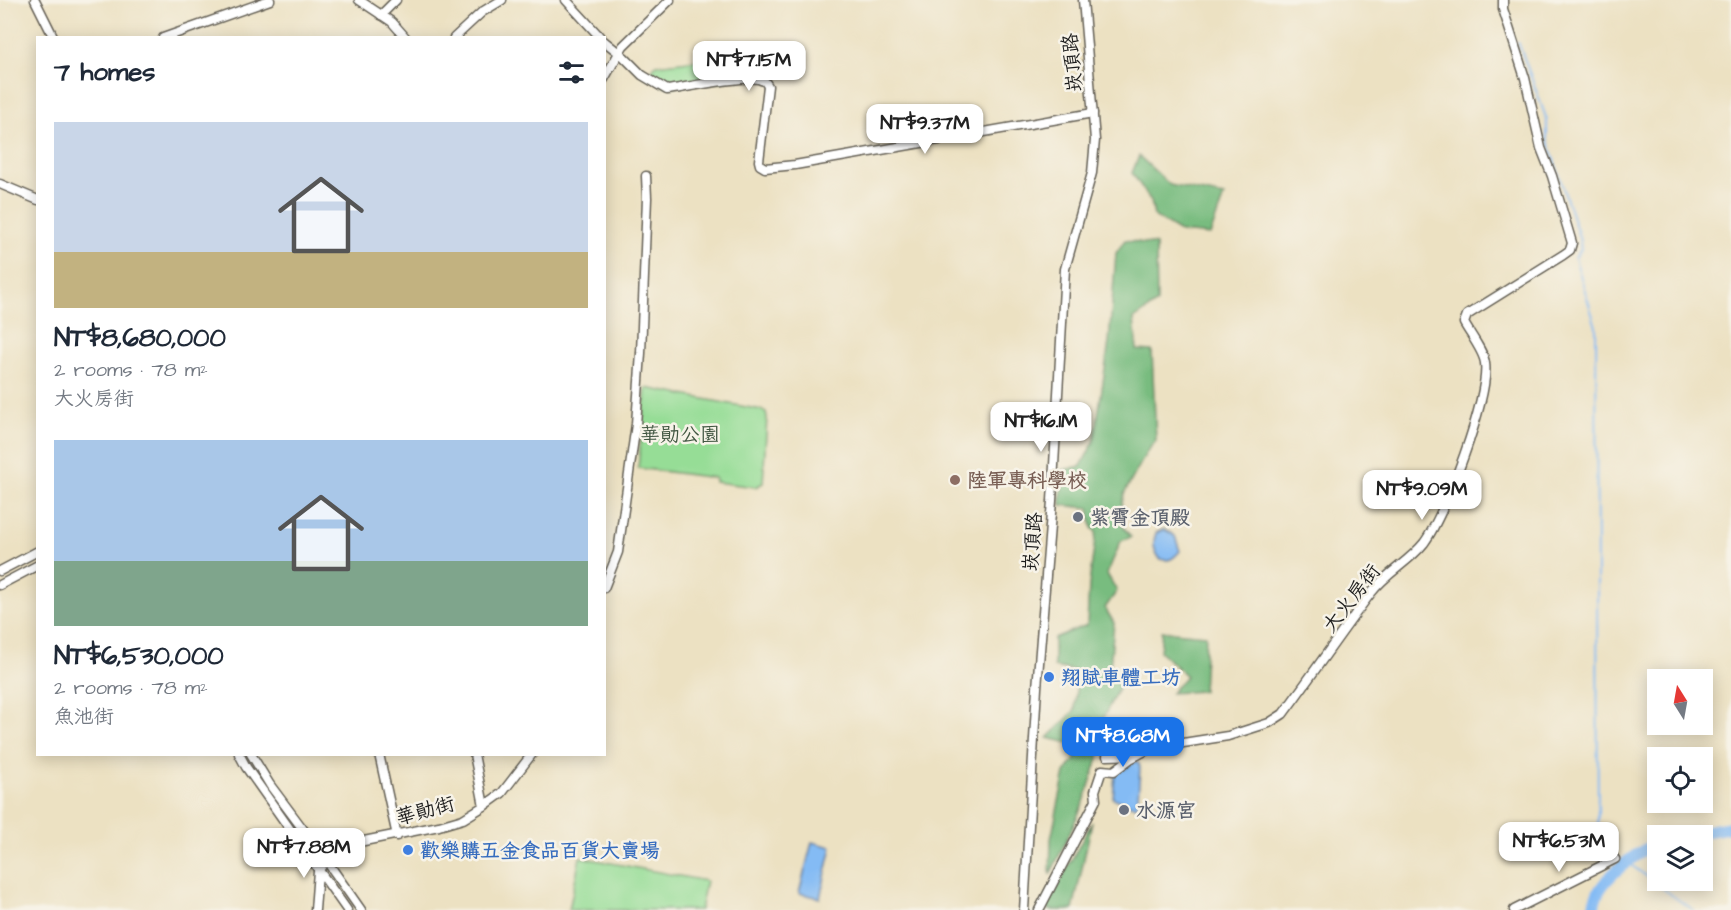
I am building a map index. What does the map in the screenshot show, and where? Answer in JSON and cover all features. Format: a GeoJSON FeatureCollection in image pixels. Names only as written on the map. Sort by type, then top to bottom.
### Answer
{"type":"FeatureCollection","features":[{"type":"Feature","properties":{"kind":"street"},"geometry":{"type":"LineString","coordinates":[[35,0],[53,36]]}},
{"type":"Feature","properties":{"kind":"street"},"geometry":{"type":"LineString","coordinates":[[169,36],[270,0]]}},
{"type":"Feature","properties":{"kind":"street"},"geometry":{"type":"LineString","coordinates":[[359,0],[392,22],[404,36]]}},
{"type":"Feature","properties":{"kind":"street"},"geometry":{"type":"LineString","coordinates":[[381,15],[396,0]]}},
{"type":"Feature","properties":{"kind":"street"},"geometry":{"type":"LineString","coordinates":[[456,36],[482,12],[502,0]]}},
{"type":"Feature","properties":{"kind":"street"},"geometry":{"type":"LineString","coordinates":[[566,0],[599,36]]}},
{"type":"Feature","properties":{"kind":"street"},"geometry":{"type":"LineString","coordinates":[[606,76],[623,46],[670,0]]}},
{"type":"Feature","properties":{"kind":"street","name":"崁頂路"},"geometry":{"type":"LineString","coordinates":[[1024,910],[1065,269],[1092,173],[1095,140],[1083,0]]}},
{"type":"Feature","properties":{"kind":"street","name":"大火房街"},"geometry":{"type":"LineString","coordinates":[[1039,910],[1096,800],[1095,790],[1102,770],[1114,771],[1151,748],[1228,736],[1269,723],[1282,714],[1373,591],[1425,542],[1440,516],[1466,452],[1486,374],[1485,360],[1464,323],[1467,315],[1563,255],[1570,249],[1572,243],[1541,148],[1525,78],[1503,9],[1503,0]]}},
{"type":"Feature","properties":{"kind":"street"},"geometry":{"type":"LineString","coordinates":[[606,43],[642,75],[667,90],[733,80],[759,78],[765,81],[768,86],[759,160],[760,165],[765,168],[795,165],[1094,112]]}},
{"type":"Feature","properties":{"kind":"street"},"geometry":{"type":"LineString","coordinates":[[606,583],[618,552],[636,424],[641,354],[646,176]]}},
{"type":"Feature","properties":{"kind":"street"},"geometry":{"type":"LineString","coordinates":[[0,184],[36,199]]}},
{"type":"Feature","properties":{"kind":"street"},"geometry":{"type":"LineString","coordinates":[[0,571],[36,551]]}},
{"type":"Feature","properties":{"kind":"street"},"geometry":{"type":"LineString","coordinates":[[0,585],[36,566]]}},
{"type":"Feature","properties":{"kind":"street"},"geometry":{"type":"LineString","coordinates":[[1107,756],[1138,755]]}},
{"type":"Feature","properties":{"kind":"street"},"geometry":{"type":"LineString","coordinates":[[240,756],[347,910]]}},
{"type":"Feature","properties":{"kind":"street"},"geometry":{"type":"LineString","coordinates":[[252,756],[270,785],[327,860],[360,910]]}},
{"type":"Feature","properties":{"kind":"street"},"geometry":{"type":"LineString","coordinates":[[379,756],[397,836]]}},
{"type":"Feature","properties":{"kind":"street","name":"華勛街"},"geometry":{"type":"LineString","coordinates":[[318,871],[333,851],[344,845],[440,826],[464,819],[484,806],[474,756]]}},
{"type":"Feature","properties":{"kind":"street"},"geometry":{"type":"LineString","coordinates":[[484,806],[502,793],[530,756]]}},
{"type":"Feature","properties":{"kind":"street"},"geometry":{"type":"LineString","coordinates":[[1514,910],[1615,859]]}},
{"type":"Feature","properties":{"kind":"street"},"geometry":{"type":"LineString","coordinates":[[315,910],[318,871]]}},
{"type":"Feature","properties":{"kind":"green space"},"geometry":{"type":"Polygon","coordinates":[[[722,57],[726,81],[670,87],[662,85],[651,71],[656,65],[722,57]]]}},
{"type":"Feature","properties":{"kind":"green space"},"geometry":{"type":"Polygon","coordinates":[[[1139,156],[1170,185],[1224,196],[1210,235],[1180,232],[1154,216],[1151,201],[1132,173],[1139,156]]]}},
{"type":"Feature","properties":{"kind":"green space"},"geometry":{"type":"Polygon","coordinates":[[[1125,240],[1156,245],[1157,303],[1134,319],[1137,350],[1152,351],[1156,441],[1148,450],[1124,494],[1118,520],[1131,537],[1121,541],[1107,574],[1117,591],[1105,608],[1114,623],[1109,679],[1120,685],[1097,730],[1099,755],[1084,802],[1050,875],[1051,839],[1065,773],[1076,758],[1073,744],[1048,738],[1075,710],[1077,671],[1054,667],[1054,638],[1087,625],[1089,585],[1096,532],[1092,528],[1089,508],[1061,505],[1062,470],[1081,466],[1094,441],[1109,342],[1116,253],[1125,240]]]}},
{"type":"Feature","properties":{"kind":"green space","name":"華勛公園"},"geometry":{"type":"Polygon","coordinates":[[[646,388],[766,412],[763,483],[756,487],[715,482],[715,478],[638,468],[646,388]]]}},
{"type":"Feature","properties":{"kind":"green space"},"geometry":{"type":"Polygon","coordinates":[[[1162,631],[1206,635],[1203,691],[1171,693],[1186,676],[1160,651],[1162,631]]]}},
{"type":"Feature","properties":{"kind":"green space"},"geometry":{"type":"Polygon","coordinates":[[[1092,822],[1073,910],[1050,910],[1046,907],[1092,822]]]}},
{"type":"Feature","properties":{"kind":"green space"},"geometry":{"type":"Polygon","coordinates":[[[580,857],[706,881],[700,910],[569,910],[580,857]]]}},
{"type":"Feature","properties":{"kind":"water"},"geometry":{"type":"Polygon","coordinates":[[[1164,529],[1175,536],[1180,551],[1169,560],[1160,559],[1154,544],[1156,533],[1164,529]]]}},
{"type":"Feature","properties":{"kind":"water"},"geometry":{"type":"Polygon","coordinates":[[[1136,761],[1140,768],[1136,807],[1113,798],[1115,774],[1136,761]]]}},
{"type":"Feature","properties":{"kind":"water"},"geometry":{"type":"Polygon","coordinates":[[[812,842],[832,847],[820,898],[799,893],[812,842]]]}},
{"type":"Feature","properties":{"kind":"waterway"},"geometry":{"type":"LineString","coordinates":[[1518,42],[1547,120],[1547,138],[1579,237],[1581,249],[1575,258],[1596,327],[1598,825],[1606,850],[1614,856]]}},
{"type":"Feature","properties":{"kind":"waterway"},"geometry":{"type":"LineString","coordinates":[[1713,830],[1731,827]]}},
{"type":"Feature","properties":{"kind":"waterway"},"geometry":{"type":"LineString","coordinates":[[1594,910],[1595,900],[1608,880],[1628,861],[1647,849]]}},
{"type":"Feature","properties":{"kind":"waterway"},"geometry":{"type":"LineString","coordinates":[[1618,859],[1627,862],[1694,910]]}},
{"type":"Feature","properties":{"kind":"place","name":"陸軍專科學校"},"geometry":{"type":"Point","coordinates":[955,480]}},
{"type":"Feature","properties":{"kind":"place","name":"紫霄金頂殿"},"geometry":{"type":"Point","coordinates":[1078,517]}},
{"type":"Feature","properties":{"kind":"place","name":"翔賦車體工坊"},"geometry":{"type":"Point","coordinates":[1049,677]}},
{"type":"Feature","properties":{"kind":"place","name":"水源宮"},"geometry":{"type":"Point","coordinates":[1124,810]}},
{"type":"Feature","properties":{"kind":"place","name":"歡樂購五金食品百貨大賣場"},"geometry":{"type":"Point","coordinates":[408,850]}}]}
